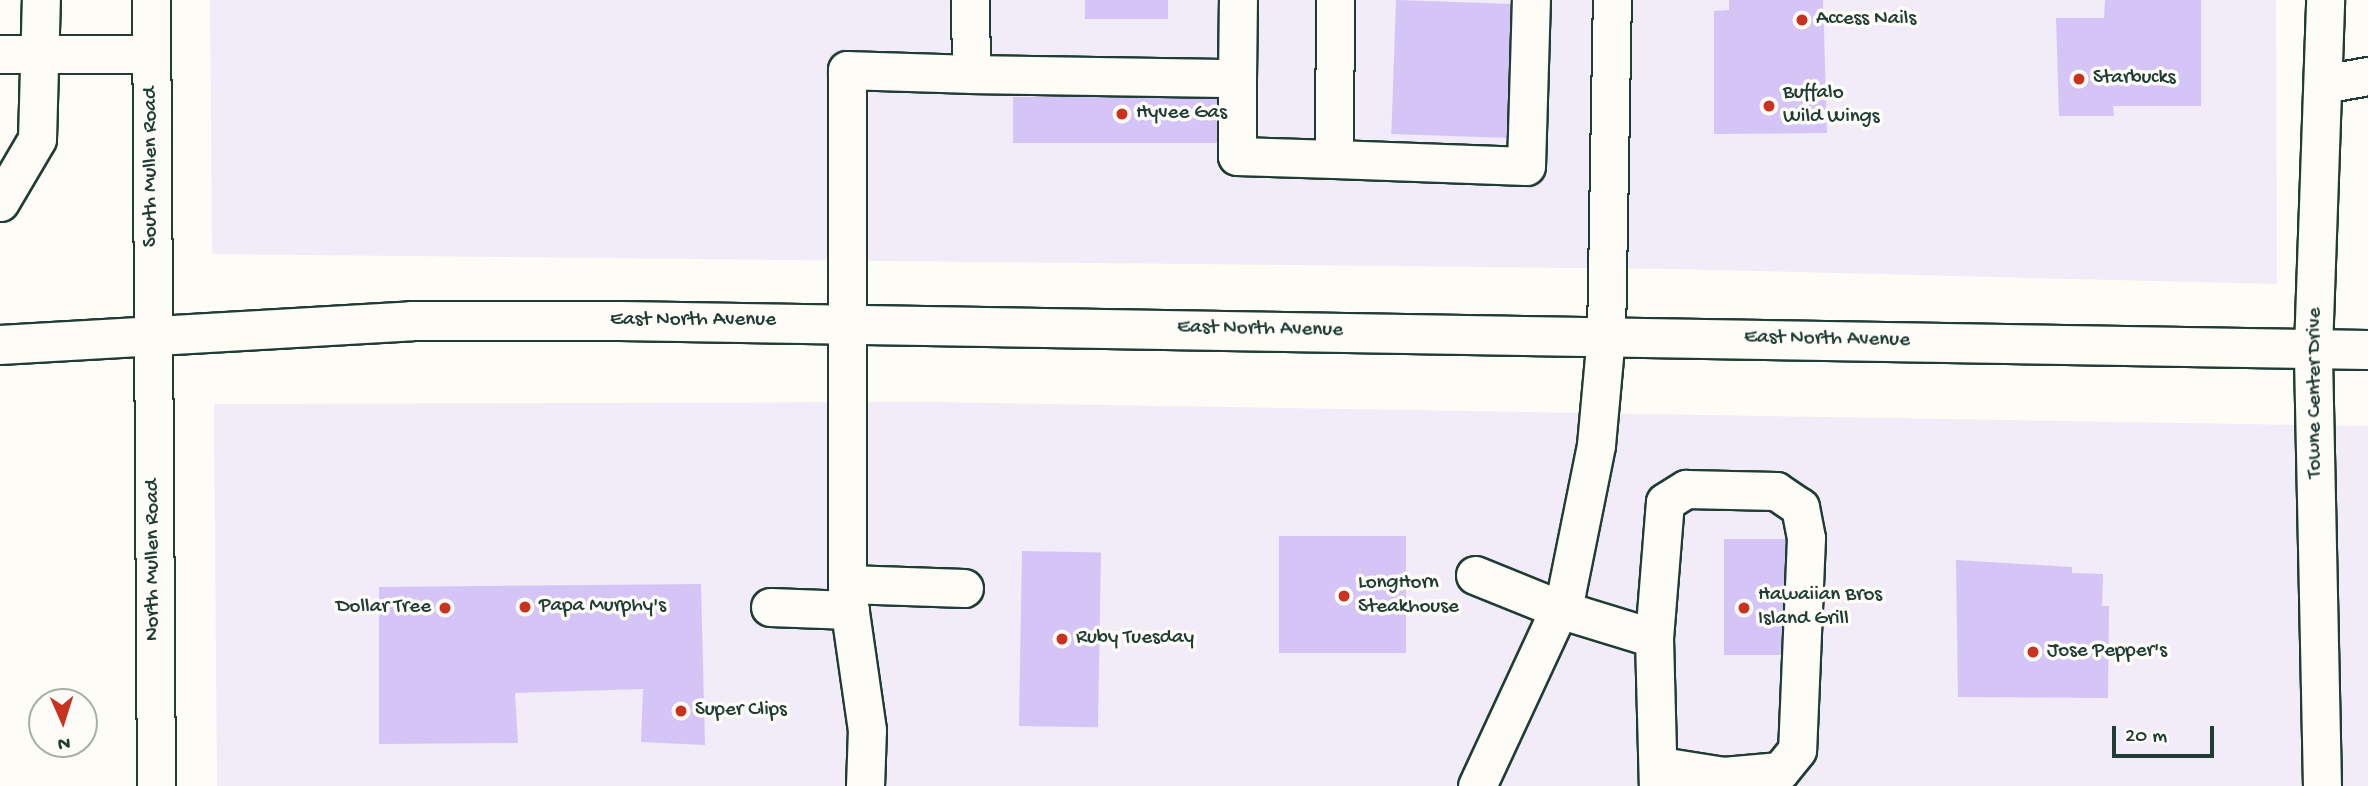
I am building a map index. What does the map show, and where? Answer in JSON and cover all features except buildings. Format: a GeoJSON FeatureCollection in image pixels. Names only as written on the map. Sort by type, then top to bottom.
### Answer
{"type":"FeatureCollection","features":[{"type":"Feature","properties":{"kind":"main road","name":"East North Avenue"},"geometry":{"type":"LineString","coordinates":[[0,345],[412,321],[847,323],[2368,350]]}},
{"type":"Feature","properties":{"kind":"street"},"geometry":{"type":"LineString","coordinates":[[0,202],[37,139],[41,0]]}},
{"type":"Feature","properties":{"kind":"street","name":"South Mullen Road"},"geometry":{"type":"LineString","coordinates":[[151,0],[153,335]]}},
{"type":"Feature","properties":{"kind":"street"},"geometry":{"type":"LineString","coordinates":[[970,0],[971,74]]}},
{"type":"Feature","properties":{"kind":"street"},"geometry":{"type":"LineString","coordinates":[[1238,0],[1237,156],[1526,166],[1531,0]]}},
{"type":"Feature","properties":{"kind":"street"},"geometry":{"type":"LineString","coordinates":[[1334,159],[1335,0]]}},
{"type":"Feature","properties":{"kind":"street"},"geometry":{"type":"LineString","coordinates":[[1477,786],[1566,594],[1596,445],[1606,336],[1612,0]]}},
{"type":"Feature","properties":{"kind":"street","name":"Towne Center Drive"},"geometry":{"type":"LineString","coordinates":[[2322,786],[2313,349],[2325,0]]}},
{"type":"Feature","properties":{"kind":"street"},"geometry":{"type":"LineString","coordinates":[[0,54],[151,54]]}},
{"type":"Feature","properties":{"kind":"street"},"geometry":{"type":"LineString","coordinates":[[865,786],[867,730],[849,597],[847,70],[1237,78]]}},
{"type":"Feature","properties":{"kind":"street"},"geometry":{"type":"LineString","coordinates":[[2323,84],[2368,76]]}},
{"type":"Feature","properties":{"kind":"street","name":"North Mullen Road"},"geometry":{"type":"LineString","coordinates":[[153,335],[156,786]]}},
{"type":"Feature","properties":{"kind":"street"},"geometry":{"type":"LineString","coordinates":[[1686,489],[1776,491],[1800,507],[1806,551],[1797,750],[1780,771],[1723,776],[1659,776],[1654,638],[1665,502],[1686,489]]}},
{"type":"Feature","properties":{"kind":"street"},"geometry":{"type":"LineString","coordinates":[[1475,575],[1559,609],[1654,638]]}},
{"type":"Feature","properties":{"kind":"street"},"geometry":{"type":"LineString","coordinates":[[770,607],[849,597],[964,588]]}},
{"type":"Feature","properties":{"kind":"shaded area"},"geometry":{"type":"Polygon","coordinates":[[[210,0],[2276,0],[2277,284],[1675,269],[212,254],[210,0]]]}},
{"type":"Feature","properties":{"kind":"shaded area"},"geometry":{"type":"Polygon","coordinates":[[[930,402],[2368,426],[2368,786],[217,786],[214,404],[930,402]]]}},
{"type":"Feature","properties":{"kind":"place","name":"Access Nails"},"geometry":{"type":"Point","coordinates":[1802,20]}},
{"type":"Feature","properties":{"kind":"place","name":"Starbucks"},"geometry":{"type":"Point","coordinates":[2079,79]}},
{"type":"Feature","properties":{"kind":"place","name":"Buffalo Wild Wings"},"geometry":{"type":"Point","coordinates":[1769,106]}},
{"type":"Feature","properties":{"kind":"place","name":"Hyvee Gas"},"geometry":{"type":"Point","coordinates":[1122,114]}},
{"type":"Feature","properties":{"kind":"place","name":"LongHorn Steakhouse"},"geometry":{"type":"Point","coordinates":[1344,596]}},
{"type":"Feature","properties":{"kind":"place","name":"Papa Murphy's"},"geometry":{"type":"Point","coordinates":[525,607]}},
{"type":"Feature","properties":{"kind":"place","name":"Dollar Tree"},"geometry":{"type":"Point","coordinates":[445,608]}},
{"type":"Feature","properties":{"kind":"place","name":"Hawaiian Bros Island Grill"},"geometry":{"type":"Point","coordinates":[1744,608]}},
{"type":"Feature","properties":{"kind":"place","name":"Ruby Tuesday"},"geometry":{"type":"Point","coordinates":[1062,639]}},
{"type":"Feature","properties":{"kind":"place","name":"Jose Pepper's"},"geometry":{"type":"Point","coordinates":[2033,652]}},
{"type":"Feature","properties":{"kind":"place","name":"Super Clips"},"geometry":{"type":"Point","coordinates":[681,711]}}]}
